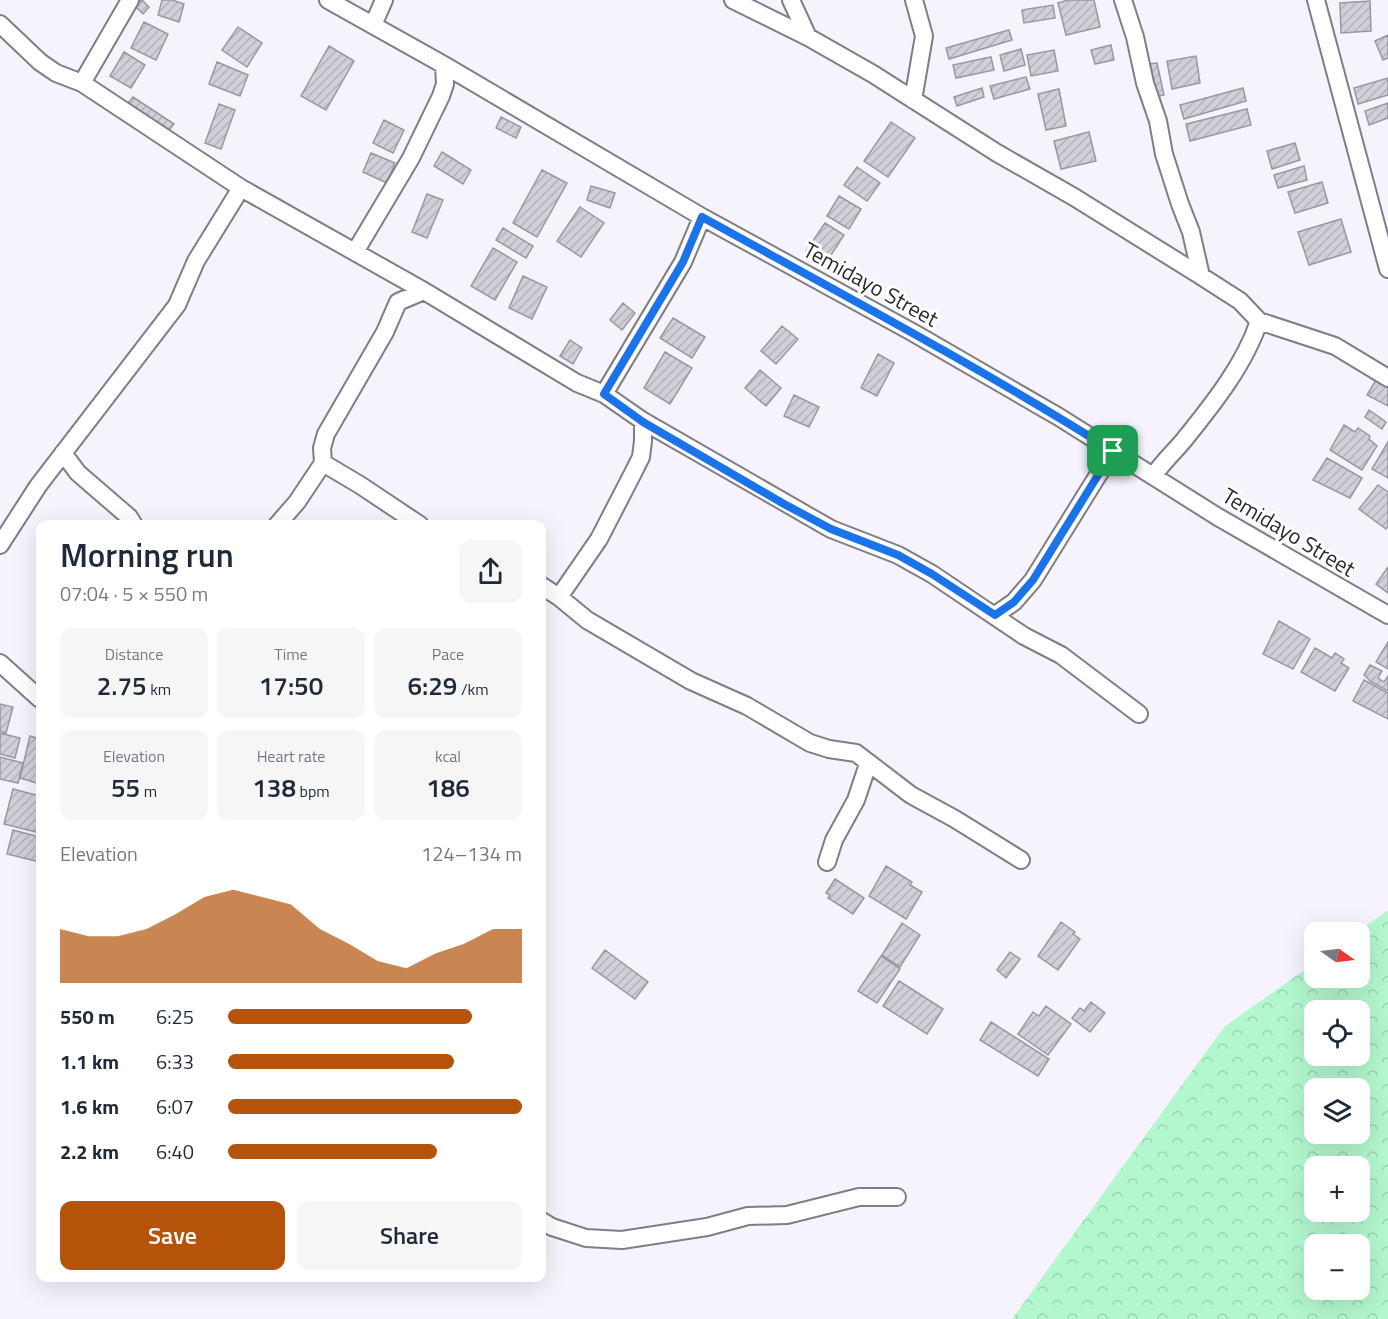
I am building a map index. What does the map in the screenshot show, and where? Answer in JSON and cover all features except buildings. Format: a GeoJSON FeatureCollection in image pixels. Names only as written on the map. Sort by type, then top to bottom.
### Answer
{"type":"FeatureCollection","features":[{"type":"Feature","properties":{"kind":"street"},"geometry":{"type":"LineString","coordinates":[[82,83],[130,0]]}},
{"type":"Feature","properties":{"kind":"street","name":"Temidayo Street"},"geometry":{"type":"LineString","coordinates":[[328,0],[444,65],[702,217],[912,332],[1059,417],[1218,517],[1388,615]]}},
{"type":"Feature","properties":{"kind":"street"},"geometry":{"type":"LineString","coordinates":[[373,25],[384,0]]}},
{"type":"Feature","properties":{"kind":"street"},"geometry":{"type":"LineString","coordinates":[[733,0],[808,37],[873,74],[997,153],[1074,197],[1201,276],[1240,301],[1259,321],[1335,346],[1388,378]]}},
{"type":"Feature","properties":{"kind":"street"},"geometry":{"type":"LineString","coordinates":[[791,0],[808,37]]}},
{"type":"Feature","properties":{"kind":"street"},"geometry":{"type":"LineString","coordinates":[[913,100],[924,36],[915,0]]}},
{"type":"Feature","properties":{"kind":"street"},"geometry":{"type":"LineString","coordinates":[[1123,0],[1135,37],[1145,83],[1158,121],[1164,154],[1191,232],[1201,276]]}},
{"type":"Feature","properties":{"kind":"street"},"geometry":{"type":"LineString","coordinates":[[1316,0],[1388,269]]}},
{"type":"Feature","properties":{"kind":"street"},"geometry":{"type":"LineString","coordinates":[[0,24],[40,62],[56,73],[82,83],[241,188],[424,291],[577,383],[604,394],[643,422],[831,529],[898,555],[932,574],[1024,636],[1061,656],[1139,714]]}},
{"type":"Feature","properties":{"kind":"street"},"geometry":{"type":"LineString","coordinates":[[355,252],[411,158],[441,96],[445,84],[444,65]]}},
{"type":"Feature","properties":{"kind":"street"},"geometry":{"type":"LineString","coordinates":[[0,545],[38,486],[177,305],[196,261],[241,188]]}},
{"type":"Feature","properties":{"kind":"street"},"geometry":{"type":"LineString","coordinates":[[604,394],[683,262],[702,217]]}},
{"type":"Feature","properties":{"kind":"street"},"geometry":{"type":"LineString","coordinates":[[382,268],[398,302]]}},
{"type":"Feature","properties":{"kind":"street"},"geometry":{"type":"LineString","coordinates":[[281,520],[297,502],[323,464],[322,448],[326,434],[386,332],[398,302],[424,291]]}},
{"type":"Feature","properties":{"kind":"street"},"geometry":{"type":"LineString","coordinates":[[1154,476],[1163,461],[1205,414],[1248,349],[1259,321]]}},
{"type":"Feature","properties":{"kind":"street"},"geometry":{"type":"LineString","coordinates":[[560,597],[599,538],[633,472],[642,449],[643,422]]}},
{"type":"Feature","properties":{"kind":"street"},"geometry":{"type":"LineString","coordinates":[[995,615],[1014,602],[1033,580],[1113,451]]}},
{"type":"Feature","properties":{"kind":"street"},"geometry":{"type":"LineString","coordinates":[[63,453],[78,473],[130,520]]}},
{"type":"Feature","properties":{"kind":"street"},"geometry":{"type":"LineString","coordinates":[[323,464],[360,485],[412,520]]}},
{"type":"Feature","properties":{"kind":"street"},"geometry":{"type":"LineString","coordinates":[[546,588],[587,620],[691,681],[747,706],[810,743],[829,749],[856,753],[911,795],[1021,860]]}},
{"type":"Feature","properties":{"kind":"street"},"geometry":{"type":"LineString","coordinates":[[0,663],[36,695]]}},
{"type":"Feature","properties":{"kind":"street"},"geometry":{"type":"LineString","coordinates":[[827,862],[834,840],[856,800],[868,764]]}},
{"type":"Feature","properties":{"kind":"street"},"geometry":{"type":"LineString","coordinates":[[546,1223],[586,1238],[622,1240],[707,1227],[748,1216],[787,1215],[859,1197],[897,1197]]}},
{"type":"Feature","properties":{"kind":"green space"},"geometry":{"type":"Polygon","coordinates":[[[1388,910],[1388,1319],[1012,1319],[1224,1027],[1304,970],[1304,988],[1370,988],[1370,923],[1388,910]]]}},
{"type":"Feature","properties":{"kind":"route"},"geometry":{"type":"LineString","coordinates":[[702,217],[912,332],[1113,451],[1033,580],[1014,602],[995,615],[898,555],[831,529],[784,504],[643,422],[604,394],[683,262],[702,217]]}}]}
